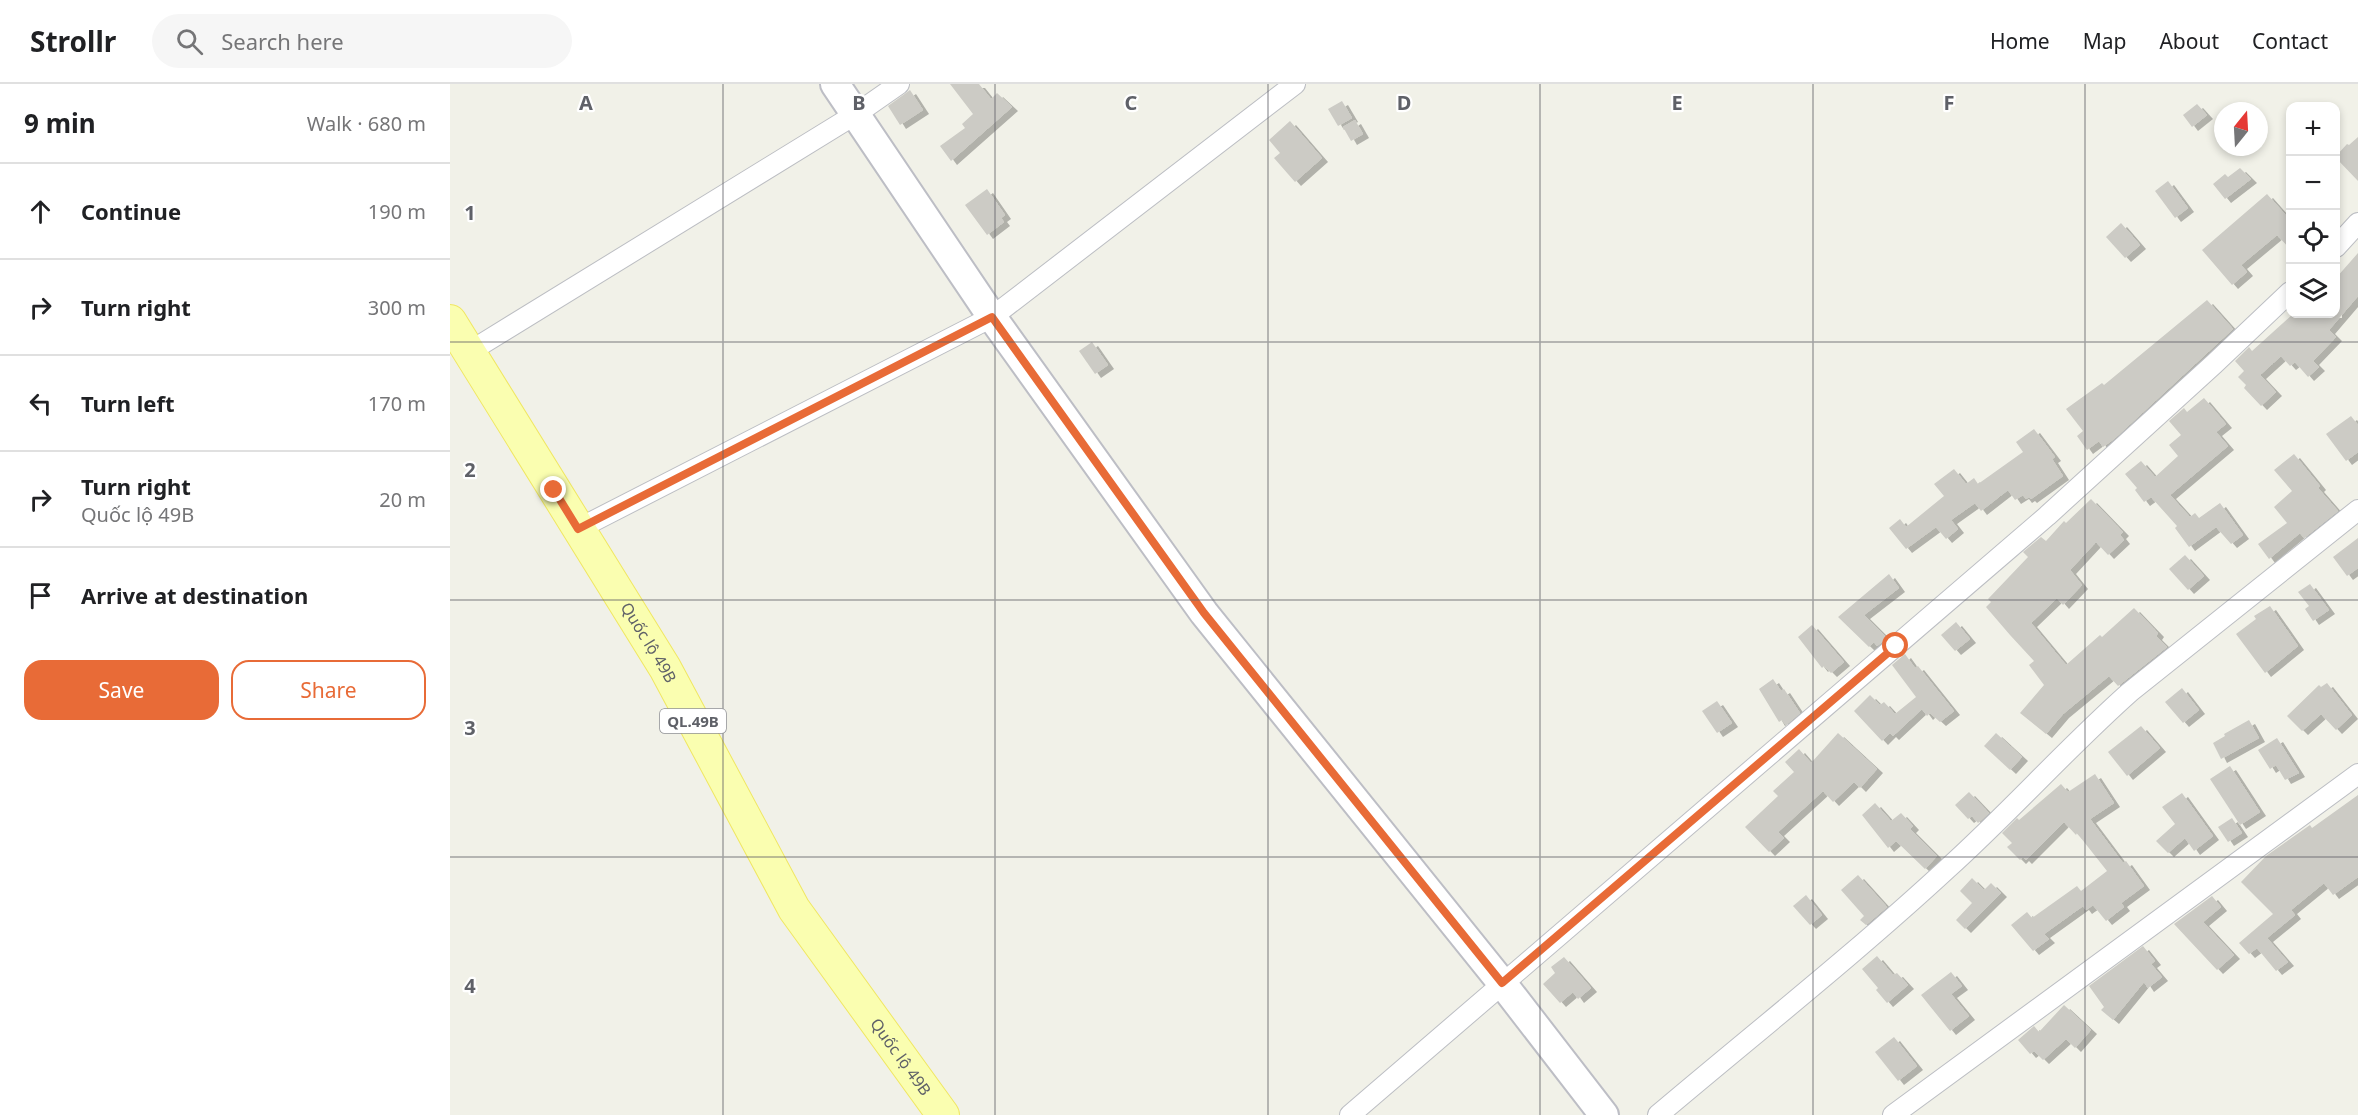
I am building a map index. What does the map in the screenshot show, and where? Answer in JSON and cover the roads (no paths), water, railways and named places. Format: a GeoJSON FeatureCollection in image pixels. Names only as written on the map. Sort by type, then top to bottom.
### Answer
{"type":"FeatureCollection","features":[{"type":"Feature","properties":{"kind":"main road","name":"Quốc lộ 49B"},"geometry":{"type":"LineString","coordinates":[[450,321],[665,668],[794,909],[943,1115]]}},
{"type":"Feature","properties":{"kind":"street"},"geometry":{"type":"LineString","coordinates":[[835,84],[992,317],[1204,613],[1502,983],[1604,1115]]}},
{"type":"Feature","properties":{"kind":"street"},"geometry":{"type":"LineString","coordinates":[[469,352],[856,114],[899,84]]}},
{"type":"Feature","properties":{"kind":"street"},"geometry":{"type":"LineString","coordinates":[[578,529],[992,317],[1295,84]]}},
{"type":"Feature","properties":{"kind":"street"},"geometry":{"type":"LineString","coordinates":[[2340,243],[2358,224]]}},
{"type":"Feature","properties":{"kind":"street"},"geometry":{"type":"LineString","coordinates":[[1350,1115],[2047,516],[2286,296]]}},
{"type":"Feature","properties":{"kind":"street"},"geometry":{"type":"LineString","coordinates":[[1658,1115],[1905,907],[1979,840],[2130,692],[2358,510]]}},
{"type":"Feature","properties":{"kind":"street"},"geometry":{"type":"LineString","coordinates":[[1893,1115],[2358,774]]}}]}
